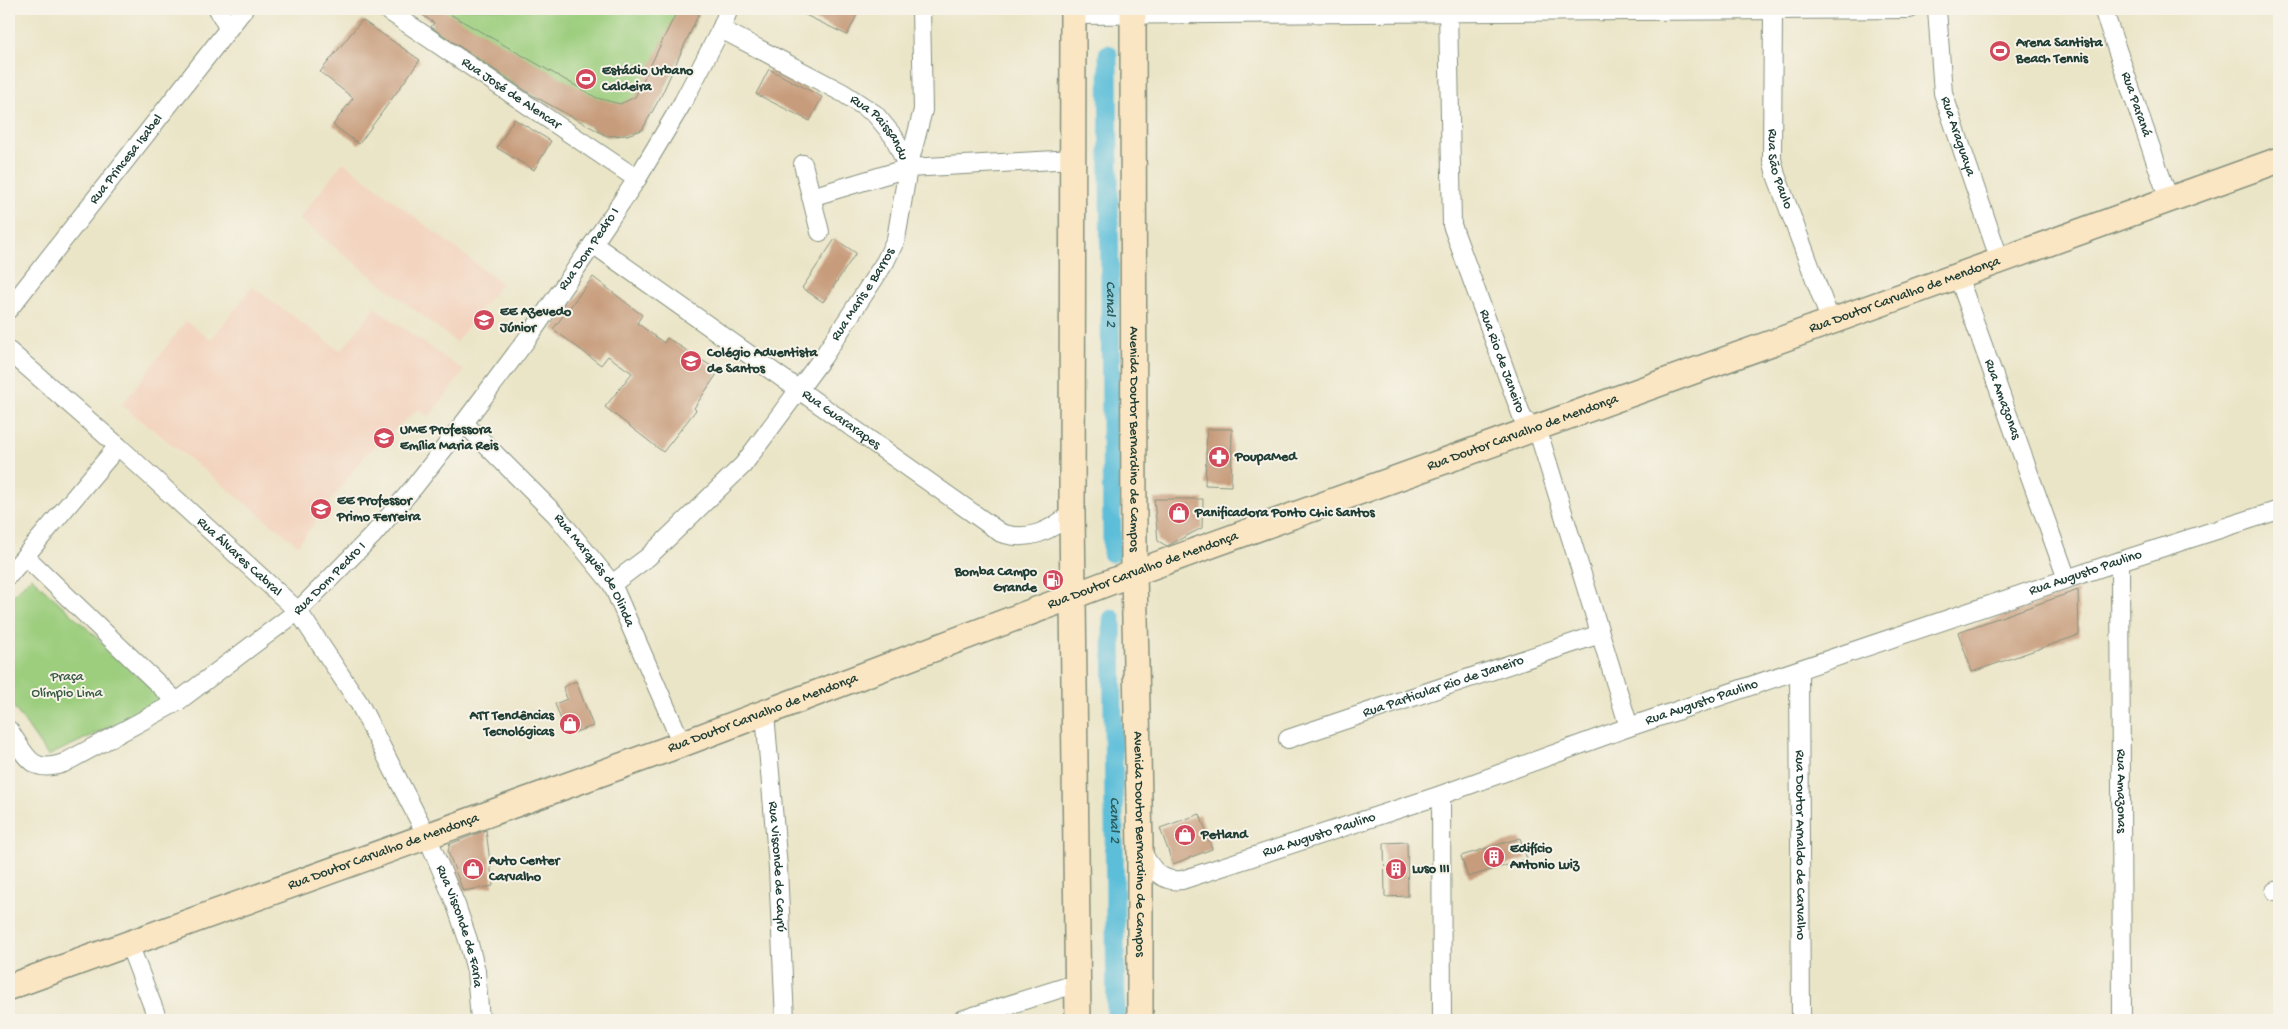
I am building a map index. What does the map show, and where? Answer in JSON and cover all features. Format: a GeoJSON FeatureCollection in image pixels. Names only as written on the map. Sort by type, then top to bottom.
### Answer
{"type":"FeatureCollection","features":[{"type":"Feature","properties":{"kind":"main road"},"geometry":{"type":"LineString","coordinates":[[1073,12],[1072,514],[1078,1020]]}},
{"type":"Feature","properties":{"kind":"main road","name":"Avenida Doutor Bernardino de Campos"},"geometry":{"type":"LineString","coordinates":[[1134,12],[1134,573],[1140,847],[1140,1020]]}},
{"type":"Feature","properties":{"kind":"main road","name":"Rua Doutor Carvalho de Mendonça"},"geometry":{"type":"LineString","coordinates":[[9,987],[682,744],[1134,573],[2279,160]]}},
{"type":"Feature","properties":{"kind":"street"},"geometry":{"type":"LineString","coordinates":[[218,9],[228,28]]}},
{"type":"Feature","properties":{"kind":"street","name":"Rua Princesa Isabel"},"geometry":{"type":"LineString","coordinates":[[9,310],[244,9]]}},
{"type":"Feature","properties":{"kind":"street","name":"Rua José de Alencar"},"geometry":{"type":"LineString","coordinates":[[386,9],[637,179]]}},
{"type":"Feature","properties":{"kind":"street","name":"Rua Dom Pedro I"},"geometry":{"type":"LineString","coordinates":[[9,730],[32,762],[40,767],[50,768],[177,702],[298,611],[373,535],[414,487],[530,335],[637,179],[683,102],[729,9]]}},
{"type":"Feature","properties":{"kind":"street","name":"Rua Maris e Barros"},"geometry":{"type":"LineString","coordinates":[[612,584],[648,557],[743,464],[823,356],[885,262],[896,239],[908,168],[923,110],[921,9]]}},
{"type":"Feature","properties":{"kind":"street"},"geometry":{"type":"LineString","coordinates":[[1073,12],[1910,9]]}},
{"type":"Feature","properties":{"kind":"street","name":"Rua Araguaya"},"geometry":{"type":"LineString","coordinates":[[1937,9],[1943,93],[2000,261]]}},
{"type":"Feature","properties":{"kind":"street","name":"Rua Paraná"},"geometry":{"type":"LineString","coordinates":[[2103,9],[2169,200]]}},
{"type":"Feature","properties":{"kind":"street","name":"Rua Rio de Janeiro"},"geometry":{"type":"LineString","coordinates":[[1448,10],[1452,225],[1523,420],[1537,428],[1629,727]]}},
{"type":"Feature","properties":{"kind":"street","name":"Rua São Paulo"},"geometry":{"type":"LineString","coordinates":[[1773,10],[1772,159],[1776,175],[1831,322]]}},
{"type":"Feature","properties":{"kind":"street","name":"Rua Paissandu"},"geometry":{"type":"LineString","coordinates":[[721,28],[843,93],[875,114],[894,137],[908,168],[1074,159]]}},
{"type":"Feature","properties":{"kind":"street"},"geometry":{"type":"LineString","coordinates":[[803,164],[820,232]]}},
{"type":"Feature","properties":{"kind":"street"},"geometry":{"type":"LineString","coordinates":[[811,197],[908,168]]}},
{"type":"Feature","properties":{"kind":"street","name":"Rua Guararapes"},"geometry":{"type":"LineString","coordinates":[[593,244],[1000,533],[1014,537],[1025,537],[1043,532],[1072,514]]}},
{"type":"Feature","properties":{"kind":"street","name":"Rua Amazonas"},"geometry":{"type":"LineString","coordinates":[[1958,276],[2067,580]]}},
{"type":"Feature","properties":{"kind":"street","name":"Rua Álvares Cabral"},"geometry":{"type":"LineString","coordinates":[[9,351],[118,446],[298,611],[359,703],[427,836]]}},
{"type":"Feature","properties":{"kind":"street","name":"Rua Marquês de Olinda"},"geometry":{"type":"LineString","coordinates":[[464,423],[556,515],[612,584],[682,744]]}},
{"type":"Feature","properties":{"kind":"street"},"geometry":{"type":"LineString","coordinates":[[9,575],[118,446]]}},
{"type":"Feature","properties":{"kind":"street","name":"Rua Augusto Paulino"},"geometry":{"type":"LineString","coordinates":[[1140,847],[1154,871],[1167,880],[1182,880],[1442,794],[1629,727],[2120,561],[2279,510]]}},
{"type":"Feature","properties":{"kind":"street"},"geometry":{"type":"LineString","coordinates":[[26,556],[177,702]]}},
{"type":"Feature","properties":{"kind":"street","name":"Rua Amazonas"},"geometry":{"type":"LineString","coordinates":[[2120,561],[2122,1020]]}},
{"type":"Feature","properties":{"kind":"street","name":"Rua Particular Rio de Janeiro"},"geometry":{"type":"LineString","coordinates":[[1288,739],[1600,634]]}},
{"type":"Feature","properties":{"kind":"street","name":"Rua Doutor Arnaldo de Carvalho"},"geometry":{"type":"LineString","coordinates":[[1798,670],[1801,1020]]}},
{"type":"Feature","properties":{"kind":"street","name":"Rua Visconde de Cayrú"},"geometry":{"type":"LineString","coordinates":[[765,713],[778,868],[785,1020]]}},
{"type":"Feature","properties":{"kind":"street"},"geometry":{"type":"LineString","coordinates":[[1442,794],[1442,1020]]}},
{"type":"Feature","properties":{"kind":"street","name":"Rua Visconde de Faria"},"geometry":{"type":"LineString","coordinates":[[427,836],[456,905],[468,940],[476,971],[480,1020]]}},
{"type":"Feature","properties":{"kind":"street"},"geometry":{"type":"LineString","coordinates":[[129,944],[158,1020]]}},
{"type":"Feature","properties":{"kind":"street"},"geometry":{"type":"LineString","coordinates":[[961,1020],[1078,983]]}},
{"type":"Feature","properties":{"kind":"shaded area"},"geometry":{"type":"Polygon","coordinates":[[[343,162],[501,283],[456,342],[299,219],[343,162]]]}},
{"type":"Feature","properties":{"kind":"shaded area"},"geometry":{"type":"Polygon","coordinates":[[[252,287],[341,351],[375,308],[464,371],[429,417],[418,409],[365,455],[298,545],[122,405],[186,321],[211,340],[252,287]]]}},
{"type":"Feature","properties":{"kind":"green space","name":"Estádio Urbano Caldeira"},"geometry":{"type":"Polygon","coordinates":[[[414,9],[701,9],[661,96],[642,130],[627,135],[607,136],[474,62],[427,33],[434,22],[414,9]]]}},
{"type":"Feature","properties":{"kind":"green space","name":"Praça Olímpio Lima"},"geometry":{"type":"Polygon","coordinates":[[[31,577],[166,701],[48,756],[9,700],[9,599],[31,577]]]}},
{"type":"Feature","properties":{"kind":"building"},"geometry":{"type":"Polygon","coordinates":[[[414,9],[441,9],[597,98],[620,104],[635,97],[678,9],[701,9],[661,96],[642,130],[627,135],[607,136],[532,95],[431,27],[434,23],[414,9]]]}},
{"type":"Feature","properties":{"kind":"building"},"geometry":{"type":"Polygon","coordinates":[[[793,9],[850,9],[858,13],[847,35],[793,9]]]}},
{"type":"Feature","properties":{"kind":"building"},"geometry":{"type":"Polygon","coordinates":[[[362,20],[420,60],[359,144],[333,125],[353,98],[320,72],[362,20]]]}},
{"type":"Feature","properties":{"kind":"building"},"geometry":{"type":"Polygon","coordinates":[[[769,69],[822,97],[810,121],[756,94],[769,69]]]}},
{"type":"Feature","properties":{"kind":"building"},"geometry":{"type":"Polygon","coordinates":[[[514,119],[551,141],[534,170],[497,148],[514,119]]]}},
{"type":"Feature","properties":{"kind":"building"},"geometry":{"type":"Polygon","coordinates":[[[835,239],[856,253],[823,302],[802,288],[835,239]]]}},
{"type":"Feature","properties":{"kind":"building"},"geometry":{"type":"Polygon","coordinates":[[[593,277],[642,315],[637,323],[664,343],[667,338],[719,371],[694,408],[696,410],[663,452],[605,407],[632,373],[608,356],[601,365],[553,329],[593,277]]]}},
{"type":"Feature","properties":{"kind":"building","name":"PoupaMed"},"geometry":{"type":"Polygon","coordinates":[[[1207,429],[1232,429],[1231,486],[1205,485],[1207,429]]]}},
{"type":"Feature","properties":{"kind":"building","name":"Panificadora Ponto Chic Santos"},"geometry":{"type":"Polygon","coordinates":[[[1154,499],[1203,499],[1202,528],[1167,546],[1158,541],[1154,499]]]}},
{"type":"Feature","properties":{"kind":"building"},"geometry":{"type":"Polygon","coordinates":[[[2078,590],[2079,635],[1972,672],[1958,632],[2078,590]]]}},
{"type":"Feature","properties":{"kind":"building"},"geometry":{"type":"Polygon","coordinates":[[[576,681],[593,726],[567,735],[555,704],[567,699],[563,687],[576,681]]]}},
{"type":"Feature","properties":{"kind":"building","name":"Petland"},"geometry":{"type":"Polygon","coordinates":[[[1200,814],[1212,849],[1173,864],[1160,828],[1200,814]]]}},
{"type":"Feature","properties":{"kind":"building","name":"Auto Center Carvalho"},"geometry":{"type":"Polygon","coordinates":[[[486,830],[493,886],[463,891],[448,852],[450,844],[486,830]]]}},
{"type":"Feature","properties":{"kind":"building","name":"Edifício Antonio Luiz"},"geometry":{"type":"Polygon","coordinates":[[[1520,838],[1527,859],[1468,877],[1461,856],[1520,838]]]}},
{"type":"Feature","properties":{"kind":"building","name":"Luso III"},"geometry":{"type":"Polygon","coordinates":[[[1407,842],[1408,896],[1385,897],[1384,843],[1407,842]]]}},
{"type":"Feature","properties":{"kind":"waterway","name":"Canal 2"},"geometry":{"type":"LineString","coordinates":[[1108,54],[1112,553]]}},
{"type":"Feature","properties":{"kind":"waterway","name":"Canal 2"},"geometry":{"type":"LineString","coordinates":[[1112,619],[1116,1020]]}},
{"type":"Feature","properties":{"kind":"place","name":"Arena Santista Beach Tennis"},"geometry":{"type":"Point","coordinates":[2000,51]}},
{"type":"Feature","properties":{"kind":"place","name":"Estádio Urbano Caldeira"},"geometry":{"type":"Point","coordinates":[586,79]}},
{"type":"Feature","properties":{"kind":"place","name":"EE Azevedo Júnior"},"geometry":{"type":"Point","coordinates":[484,320]}},
{"type":"Feature","properties":{"kind":"place","name":"Colégio Adventista de Santos"},"geometry":{"type":"Point","coordinates":[691,361]}},
{"type":"Feature","properties":{"kind":"place","name":"UME Professora Emília Maria Reis"},"geometry":{"type":"Point","coordinates":[384,438]}},
{"type":"Feature","properties":{"kind":"place","name":"PoupaMed"},"geometry":{"type":"Point","coordinates":[1219,457]}},
{"type":"Feature","properties":{"kind":"place","name":"EE Professor Primo Ferreira"},"geometry":{"type":"Point","coordinates":[321,509]}},
{"type":"Feature","properties":{"kind":"place","name":"Panificadora Ponto Chic Santos"},"geometry":{"type":"Point","coordinates":[1179,513]}},
{"type":"Feature","properties":{"kind":"place","name":"Bomba Campo Grande"},"geometry":{"type":"Point","coordinates":[1053,580]}},
{"type":"Feature","properties":{"kind":"place","name":"ATT Tendências Tecnológicas"},"geometry":{"type":"Point","coordinates":[570,724]}},
{"type":"Feature","properties":{"kind":"place","name":"Petland"},"geometry":{"type":"Point","coordinates":[1185,835]}},
{"type":"Feature","properties":{"kind":"place","name":"Edifício Antonio Luiz"},"geometry":{"type":"Point","coordinates":[1494,857]}},
{"type":"Feature","properties":{"kind":"place","name":"Auto Center Carvalho"},"geometry":{"type":"Point","coordinates":[473,869]}},
{"type":"Feature","properties":{"kind":"place","name":"Luso III"},"geometry":{"type":"Point","coordinates":[1396,869]}}]}
